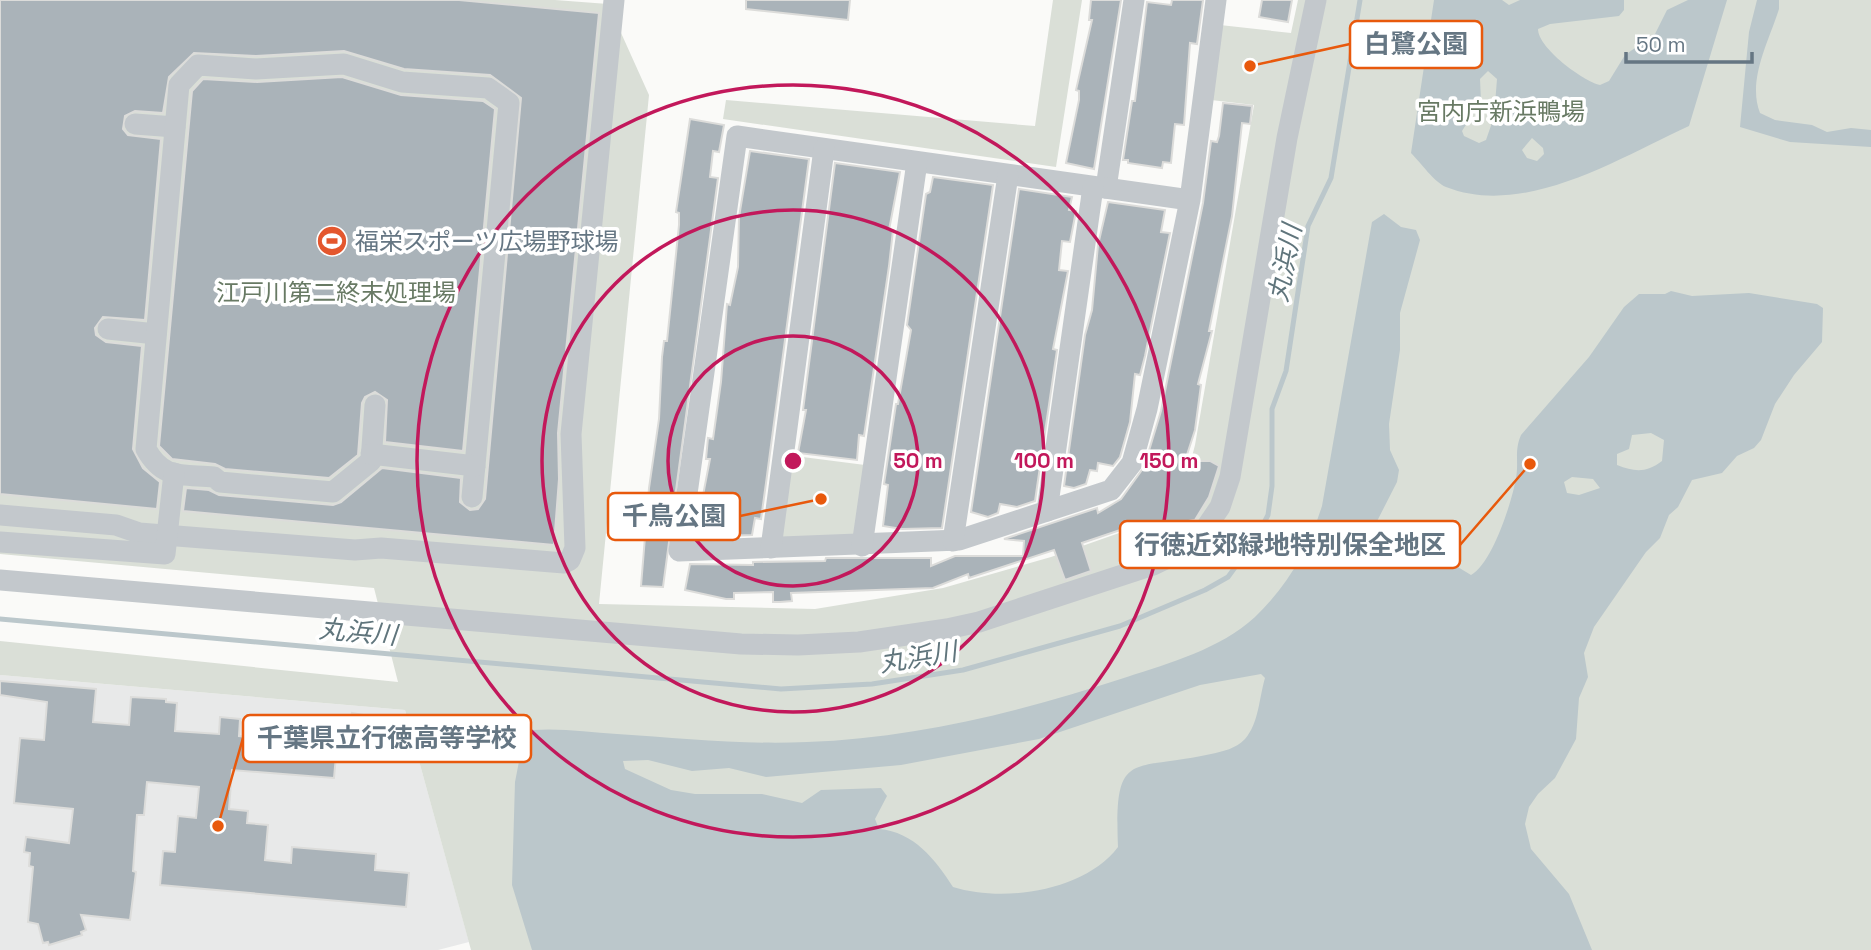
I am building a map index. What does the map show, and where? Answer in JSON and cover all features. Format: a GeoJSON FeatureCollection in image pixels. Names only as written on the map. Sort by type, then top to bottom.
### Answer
{"type":"FeatureCollection","features":[{"type":"Feature","properties":{"kind":"street"},"geometry":{"type":"LineString","coordinates":[[0,515],[116,525],[139,533],[355,550],[381,548],[564,563],[570,560],[575,548],[571,434],[614,0]]}},
{"type":"Feature","properties":{"kind":"street"},"geometry":{"type":"LineString","coordinates":[[1047,510],[1134,0]]}},
{"type":"Feature","properties":{"kind":"street"},"geometry":{"type":"LineString","coordinates":[[1190,200],[737,136],[679,551],[953,541],[1111,490],[1132,463],[1147,409],[1190,200],[1216,0]]}},
{"type":"Feature","properties":{"kind":"street"},"geometry":{"type":"LineString","coordinates":[[0,580],[741,644],[797,645],[896,637],[979,622],[1171,558],[1191,544],[1205,529],[1220,507],[1230,477],[1287,138],[1316,0]]}},
{"type":"Feature","properties":{"kind":"street"},"geometry":{"type":"LineString","coordinates":[[375,405],[370,461],[341,487],[324,493],[165,472],[157,466],[146,449],[179,85],[198,65],[256,69],[344,64],[402,82],[488,88],[509,103],[472,497]]}},
{"type":"Feature","properties":{"kind":"street"},"geometry":{"type":"LineString","coordinates":[[135,124],[175,127]]}},
{"type":"Feature","properties":{"kind":"street"},"geometry":{"type":"LineString","coordinates":[[771,548],[824,149]]}},
{"type":"Feature","properties":{"kind":"street"},"geometry":{"type":"LineString","coordinates":[[862,546],[917,162]]}},
{"type":"Feature","properties":{"kind":"street"},"geometry":{"type":"LineString","coordinates":[[953,541],[1008,175]]}},
{"type":"Feature","properties":{"kind":"street"},"geometry":{"type":"LineString","coordinates":[[108,329],[156,334]]}},
{"type":"Feature","properties":{"kind":"street"},"geometry":{"type":"LineString","coordinates":[[371,454],[475,466]]}},
{"type":"Feature","properties":{"kind":"street"},"geometry":{"type":"LineString","coordinates":[[0,541],[164,554],[174,473]]}},
{"type":"Feature","properties":{"kind":"shaded area"},"geometry":{"type":"Polygon","coordinates":[[[1434,0],[1502,0],[1509,5],[1520,0],[1624,0],[1624,10],[1619,16],[1550,24],[1538,29],[1540,37],[1553,54],[1583,77],[1600,85],[1609,81],[1625,55],[1655,34],[1667,10],[1688,0],[1727,0],[1689,126],[1571,180],[1539,190],[1507,195],[1476,195],[1441,185],[1411,153],[1434,0]],[[1488,71],[1480,79],[1481,101],[1462,131],[1464,136],[1479,143],[1486,140],[1494,117],[1497,79],[1488,71]],[[1532,138],[1522,150],[1527,158],[1537,161],[1544,154],[1543,148],[1532,138]]]}},
{"type":"Feature","properties":{"kind":"shaded area"},"geometry":{"type":"Polygon","coordinates":[[[1757,0],[1779,0],[1779,9],[1758,74],[1756,87],[1760,113],[1775,120],[1812,125],[1827,132],[1851,128],[1871,130],[1871,147],[1790,142],[1740,127],[1749,32],[1757,0]]]}},
{"type":"Feature","properties":{"kind":"shaded area"},"geometry":{"type":"Polygon","coordinates":[[[1384,214],[1401,227],[1416,230],[1420,240],[1400,313],[1400,350],[1389,424],[1390,450],[1399,470],[1397,482],[1371,533],[1373,543],[1433,552],[1471,575],[1486,559],[1506,516],[1516,478],[1521,435],[1589,357],[1624,307],[1639,294],[1665,294],[1671,291],[1692,296],[1749,293],[1817,304],[1823,308],[1822,342],[1794,375],[1775,404],[1761,440],[1754,448],[1737,456],[1722,473],[1692,480],[1678,507],[1669,515],[1660,538],[1646,552],[1594,627],[1584,653],[1588,677],[1579,698],[1576,739],[1555,778],[1529,807],[1525,824],[1531,849],[1569,894],[1592,950],[532,950],[512,885],[515,782],[523,741],[533,730],[783,743],[848,739],[929,729],[1049,701],[1160,666],[1194,654],[1226,638],[1255,617],[1278,592],[1296,566],[1322,506],[1372,222],[1384,214]],[[1651,433],[1632,435],[1629,449],[1617,454],[1617,465],[1640,470],[1651,468],[1662,461],[1664,440],[1651,433]],[[1572,477],[1564,482],[1567,493],[1579,495],[1600,488],[1593,479],[1572,477]],[[1261,674],[1200,685],[1039,739],[901,765],[766,777],[729,768],[692,771],[648,760],[623,761],[625,769],[671,790],[695,794],[762,794],[802,803],[821,790],[881,788],[887,796],[875,819],[879,829],[903,835],[913,841],[931,857],[953,887],[996,894],[1042,890],[1085,874],[1104,862],[1118,847],[1120,793],[1125,778],[1133,770],[1145,765],[1220,752],[1241,742],[1250,733],[1265,678],[1261,674]]]}},
{"type":"Feature","properties":{"kind":"shaded area"},"geometry":{"type":"Polygon","coordinates":[[[0,675],[405,710],[469,942],[438,950],[0,950],[0,675]]]}},
{"type":"Feature","properties":{"kind":"green space"},"geometry":{"type":"Polygon","coordinates":[[[0,0],[555,0],[608,4],[649,95],[599,604],[815,609],[943,588],[1051,557],[1139,526],[1183,491],[1195,445],[1254,105],[1211,100],[1220,25],[1291,33],[1298,0],[1871,0],[1871,950],[471,950],[405,710],[0,675],[0,641],[398,682],[374,588],[0,554],[0,0]]]}},
{"type":"Feature","properties":{"kind":"green space"},"geometry":{"type":"Polygon","coordinates":[[[1053,0],[1082,0],[1056,167],[723,119],[726,100],[1035,126],[1053,0]]]}},
{"type":"Feature","properties":{"kind":"green space"},"geometry":{"type":"Polygon","coordinates":[[[787,455],[865,465],[856,533],[850,540],[787,542],[778,533],[787,455]]]}},
{"type":"Feature","properties":{"kind":"building"},"geometry":{"type":"Polygon","coordinates":[[[0,0],[459,0],[599,13],[558,433],[559,479],[554,545],[183,511],[186,488],[209,490],[219,495],[333,505],[341,502],[382,468],[461,478],[460,502],[470,510],[478,509],[485,499],[521,98],[490,75],[404,69],[344,51],[256,56],[194,53],[169,77],[163,113],[135,111],[125,116],[123,129],[128,135],[161,139],[145,320],[103,317],[95,328],[96,335],[106,342],[142,346],[133,449],[143,468],[160,482],[157,509],[0,494],[0,0]]]}},
{"type":"Feature","properties":{"kind":"building"},"geometry":{"type":"Polygon","coordinates":[[[746,0],[850,0],[848,20],[746,9],[746,0]]]}},
{"type":"Feature","properties":{"kind":"building"},"geometry":{"type":"Polygon","coordinates":[[[1091,0],[1121,0],[1094,169],[1066,163],[1079,100],[1079,91],[1076,90],[1092,20],[1089,20],[1091,0]]]}},
{"type":"Feature","properties":{"kind":"building"},"geometry":{"type":"Polygon","coordinates":[[[1172,0],[1203,0],[1197,44],[1190,43],[1184,125],[1175,124],[1171,163],[1163,162],[1162,168],[1128,163],[1128,160],[1123,160],[1132,101],[1135,101],[1147,2],[1171,5],[1172,0]]]}},
{"type":"Feature","properties":{"kind":"building"},"geometry":{"type":"Polygon","coordinates":[[[1262,0],[1292,0],[1288,22],[1259,17],[1262,0]]]}},
{"type":"Feature","properties":{"kind":"building","name":"福栄スポーツ広場野球場"},"geometry":{"type":"Polygon","coordinates":[[[342,77],[401,95],[483,101],[495,109],[463,451],[385,442],[387,400],[375,392],[365,397],[362,403],[358,455],[329,478],[225,469],[215,464],[172,459],[159,446],[192,91],[203,79],[257,82],[342,77]]]}},
{"type":"Feature","properties":{"kind":"building"},"geometry":{"type":"Polygon","coordinates":[[[1223,103],[1252,106],[1250,124],[1242,123],[1232,216],[1209,331],[1212,331],[1198,384],[1201,385],[1195,430],[1185,461],[1210,461],[1219,466],[1209,497],[1195,520],[1168,524],[1175,539],[1173,541],[1142,555],[1129,527],[1082,543],[1091,571],[1065,580],[1054,550],[969,578],[968,574],[933,588],[791,593],[792,601],[780,602],[773,602],[773,592],[734,593],[734,599],[726,599],[685,590],[690,564],[753,565],[753,562],[825,561],[826,558],[931,558],[931,566],[955,556],[1023,556],[1024,541],[1004,539],[1097,508],[1098,513],[1121,499],[1144,467],[1161,411],[1203,203],[1211,141],[1217,142],[1219,136],[1223,103]]]}},
{"type":"Feature","properties":{"kind":"building"},"geometry":{"type":"Polygon","coordinates":[[[690,119],[724,125],[719,152],[713,151],[710,177],[718,178],[663,587],[641,586],[649,488],[659,419],[662,357],[664,341],[667,341],[679,225],[679,213],[676,212],[690,119]]]}},
{"type":"Feature","properties":{"kind":"building"},"geometry":{"type":"Polygon","coordinates":[[[750,151],[809,159],[761,519],[755,518],[752,535],[695,537],[710,459],[706,459],[708,438],[713,439],[721,382],[727,304],[730,305],[738,267],[739,217],[750,151]]]}},
{"type":"Feature","properties":{"kind":"building"},"geometry":{"type":"Polygon","coordinates":[[[835,163],[900,172],[889,230],[893,230],[889,266],[864,436],[859,435],[857,460],[798,453],[806,410],[803,410],[835,163]]]}},
{"type":"Feature","properties":{"kind":"building"},"geometry":{"type":"Polygon","coordinates":[[[933,177],[993,185],[942,528],[902,529],[883,526],[888,485],[884,484],[911,330],[907,325],[926,194],[930,192],[933,177]]]}},
{"type":"Feature","properties":{"kind":"building"},"geometry":{"type":"Polygon","coordinates":[[[1019,189],[1072,197],[1069,210],[1076,211],[1070,242],[1062,241],[1059,270],[1068,271],[1053,349],[1057,350],[1035,501],[1017,507],[1000,504],[998,513],[988,517],[971,512],[1019,189]]]}},
{"type":"Feature","properties":{"kind":"building"},"geometry":{"type":"Polygon","coordinates":[[[1108,202],[1165,210],[1161,232],[1170,233],[1145,356],[1140,375],[1135,374],[1130,422],[1120,457],[1113,466],[1098,463],[1097,471],[1090,470],[1086,484],[1074,488],[1064,486],[1085,335],[1092,310],[1098,245],[1108,202]]]}},
{"type":"Feature","properties":{"kind":"building"},"geometry":{"type":"Polygon","coordinates":[[[0,681],[96,689],[93,722],[129,725],[131,697],[166,699],[166,702],[177,703],[175,731],[219,734],[220,717],[240,719],[239,736],[286,740],[287,725],[342,729],[341,746],[337,745],[334,778],[232,770],[229,809],[248,811],[247,823],[268,825],[265,860],[291,863],[292,847],[376,854],[375,870],[409,873],[406,907],[160,885],[163,851],[175,852],[178,816],[196,818],[199,787],[147,782],[144,815],[137,815],[133,871],[136,872],[130,920],[81,915],[86,930],[81,932],[82,935],[49,945],[48,942],[43,943],[38,924],[28,922],[33,867],[29,866],[30,853],[24,852],[26,837],[69,843],[73,809],[14,803],[20,738],[44,740],[47,702],[0,695],[0,681]]]}},
{"type":"Feature","properties":{"kind":"building"},"geometry":{"type":"Polygon","coordinates":[[[352,713],[370,716],[368,732],[350,729],[352,713]]]}},
{"type":"Feature","properties":{"kind":"waterway","name":"丸浜川"},"geometry":{"type":"LineString","coordinates":[[0,619],[781,689],[872,684],[963,670],[1120,626],[1205,590],[1228,577],[1255,540],[1268,515],[1272,486],[1272,409],[1286,371],[1308,226],[1331,178],[1360,0]]}},
{"type":"Feature","properties":{"kind":"place","name":"白鷺公園"},"geometry":{"type":"Point","coordinates":[1250,66]}},
{"type":"Feature","properties":{"kind":"place","name":"福栄スポーツ広場野球場"},"geometry":{"type":"Point","coordinates":[332,241]}},
{"type":"Feature","properties":{"kind":"place","name":"行徳近郊緑地特別保全地区"},"geometry":{"type":"Point","coordinates":[1530,464]}},
{"type":"Feature","properties":{"kind":"place","name":"千鳥公園"},"geometry":{"type":"Point","coordinates":[821,499]}},
{"type":"Feature","properties":{"kind":"place","name":"千葉県立行徳高等学校"},"geometry":{"type":"Point","coordinates":[218,826]}},
{"type":"Feature","properties":{"kind":"park label","name":"宮内庁新浜鴨場"},"geometry":{"type":"Point","coordinates":[1501,111]}},
{"type":"Feature","properties":{"kind":"park label","name":"江戸川第二終末処理場"},"geometry":{"type":"Point","coordinates":[336,292]}}]}
